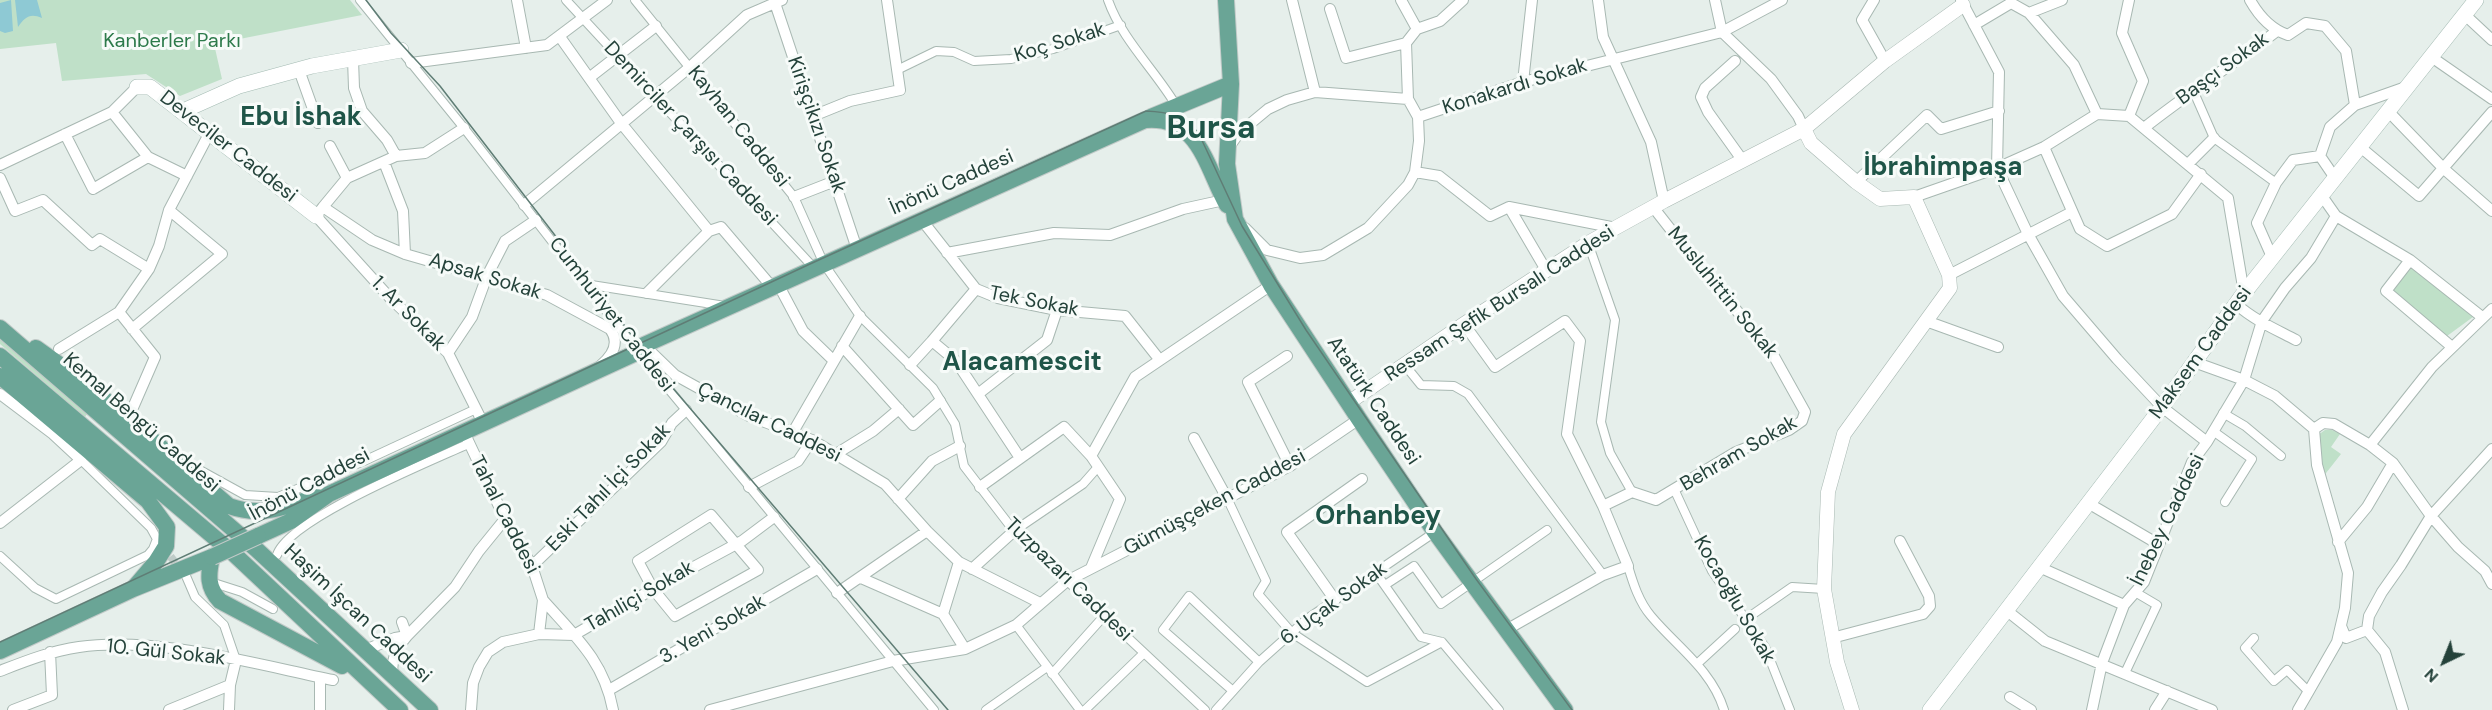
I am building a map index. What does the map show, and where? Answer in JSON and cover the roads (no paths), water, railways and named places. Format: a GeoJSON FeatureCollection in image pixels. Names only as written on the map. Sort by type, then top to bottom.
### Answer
{"type":"FeatureCollection","features":[{"type":"Feature","properties":{"kind":"main road","name":"Atatürk Caddesi"},"geometry":{"type":"LineString","coordinates":[[1226,0],[1231,84],[1227,150],[1235,219],[1271,285],[1348,403],[1435,532],[1565,710]]}},
{"type":"Feature","properties":{"kind":"main road","name":"Maksem Caddesi"},"geometry":{"type":"LineString","coordinates":[[1930,710],[2162,407],[2272,257],[2476,0]]}},
{"type":"Feature","properties":{"kind":"main road"},"geometry":{"type":"LineString","coordinates":[[183,111],[239,86],[299,70],[401,50]]}},
{"type":"Feature","properties":{"kind":"main road"},"geometry":{"type":"LineString","coordinates":[[1145,120],[1231,84]]}},
{"type":"Feature","properties":{"kind":"main road","name":"Deveciler Caddesi"},"geometry":{"type":"LineString","coordinates":[[137,87],[150,87],[320,212]]}},
{"type":"Feature","properties":{"kind":"main road","name":"İnönü Caddesi"},"geometry":{"type":"LineString","coordinates":[[0,651],[133,589],[212,557],[257,543],[329,494],[466,438],[479,416],[594,371],[921,219],[1145,120],[1170,120],[1187,132],[1199,149],[1235,219]]}},
{"type":"Feature","properties":{"kind":"main road"},"geometry":{"type":"LineString","coordinates":[[0,326],[78,378],[129,416],[229,506],[242,511],[263,512],[329,494]]}},
{"type":"Feature","properties":{"kind":"main road","name":"Kemal Bengü Caddesi"},"geometry":{"type":"LineString","coordinates":[[0,326],[257,543]]}},
{"type":"Feature","properties":{"kind":"main road","name":"Kemal Bengü Caddesi"},"geometry":{"type":"LineString","coordinates":[[0,356],[234,554]]}},
{"type":"Feature","properties":{"kind":"main road"},"geometry":{"type":"LineString","coordinates":[[0,376],[148,501],[167,527],[166,546],[156,562],[133,589]]}},
{"type":"Feature","properties":{"kind":"main road","name":"Haşim İşcan Caddesi"},"geometry":{"type":"LineString","coordinates":[[257,543],[365,650],[430,710]]}},
{"type":"Feature","properties":{"kind":"main road","name":"Haşim İşcan Caddesi"},"geometry":{"type":"LineString","coordinates":[[234,554],[400,710]]}},
{"type":"Feature","properties":{"kind":"main road"},"geometry":{"type":"LineString","coordinates":[[212,557],[208,576],[210,588],[220,601],[314,649],[349,670],[382,694]]}},
{"type":"Feature","properties":{"kind":"street","name":"Cumhuriyet Caddesi"},"geometry":{"type":"LineString","coordinates":[[360,0],[464,128],[585,284],[641,348],[686,410],[934,710]]}},
{"type":"Feature","properties":{"kind":"street","name":"Demirciler Çarşısı Caddesi"},"geometry":{"type":"LineString","coordinates":[[566,0],[819,266]]}},
{"type":"Feature","properties":{"kind":"street"},"geometry":{"type":"LineString","coordinates":[[411,63],[547,45],[607,0]]}},
{"type":"Feature","properties":{"kind":"street","name":"Kayhan Caddesi"},"geometry":{"type":"LineString","coordinates":[[635,0],[794,197],[819,266]]}},
{"type":"Feature","properties":{"kind":"street"},"geometry":{"type":"LineString","coordinates":[[813,116],[850,101],[900,90],[887,0]]}},
{"type":"Feature","properties":{"kind":"street"},"geometry":{"type":"LineString","coordinates":[[1108,0],[1130,42],[1162,82],[1178,107]]}},
{"type":"Feature","properties":{"kind":"street"},"geometry":{"type":"LineString","coordinates":[[1292,0],[1315,92]]}},
{"type":"Feature","properties":{"kind":"street"},"geometry":{"type":"LineString","coordinates":[[1401,0],[1417,29]]}},
{"type":"Feature","properties":{"kind":"street"},"geometry":{"type":"LineString","coordinates":[[1330,9],[1346,58],[1406,43],[1417,29],[1440,21],[1463,0]]}},
{"type":"Feature","properties":{"kind":"street"},"geometry":{"type":"LineString","coordinates":[[1523,82],[1532,0]]}},
{"type":"Feature","properties":{"kind":"street"},"geometry":{"type":"LineString","coordinates":[[1598,0],[1602,37],[1651,142],[1659,204]]}},
{"type":"Feature","properties":{"kind":"street"},"geometry":{"type":"LineString","coordinates":[[1715,0],[1722,32],[1771,79],[1798,116],[1811,142],[1856,182],[1880,199],[1914,197],[1997,168],[2044,147],[2097,114],[2129,116],[2228,198],[2240,299],[2253,318],[2296,340]]}},
{"type":"Feature","properties":{"kind":"street","name":"Konakardı Sokak"},"geometry":{"type":"LineString","coordinates":[[1418,117],[1523,82],[1722,32],[1782,0]]}},
{"type":"Feature","properties":{"kind":"street"},"geometry":{"type":"LineString","coordinates":[[1874,0],[1862,20],[1885,61]]}},
{"type":"Feature","properties":{"kind":"street"},"geometry":{"type":"LineString","coordinates":[[2029,13],[2062,0]]}},
{"type":"Feature","properties":{"kind":"street"},"geometry":{"type":"LineString","coordinates":[[2114,0],[2128,2],[2122,33],[2143,81],[2129,116]]}},
{"type":"Feature","properties":{"kind":"street"},"geometry":{"type":"LineString","coordinates":[[2250,0],[2257,13],[2277,31]]}},
{"type":"Feature","properties":{"kind":"street"},"geometry":{"type":"LineString","coordinates":[[2257,13],[2264,0]]}},
{"type":"Feature","properties":{"kind":"street"},"geometry":{"type":"LineString","coordinates":[[520,1],[526,48]]}},
{"type":"Feature","properties":{"kind":"street"},"geometry":{"type":"LineString","coordinates":[[524,205],[690,67],[747,15],[777,1]]}},
{"type":"Feature","properties":{"kind":"street","name":"Kirişçikızı Sokak"},"geometry":{"type":"LineString","coordinates":[[777,1],[857,249]]}},
{"type":"Feature","properties":{"kind":"street"},"geometry":{"type":"LineString","coordinates":[[1962,2],[1999,72],[1997,168],[2028,234],[2063,296],[2162,407],[2207,442]]}},
{"type":"Feature","properties":{"kind":"street","name":"Ressam Şefik Bursalı Caddesi"},"geometry":{"type":"LineString","coordinates":[[1348,403],[1588,243],[1804,129],[1885,61],[1962,2]]}},
{"type":"Feature","properties":{"kind":"street"},"geometry":{"type":"LineString","coordinates":[[1974,25],[2011,3],[2029,13],[2074,65],[2097,114]]}},
{"type":"Feature","properties":{"kind":"street"},"geometry":{"type":"LineString","coordinates":[[2464,14],[2492,40]]}},
{"type":"Feature","properties":{"kind":"street","name":"Başçı Sokak"},"geometry":{"type":"LineString","coordinates":[[2144,128],[2193,90],[2235,63],[2277,31],[2288,35],[2306,23],[2325,26],[2346,51],[2355,105]]}},
{"type":"Feature","properties":{"kind":"street","name":"Koç Sokak"},"geometry":{"type":"LineString","coordinates":[[897,70],[936,51],[954,52],[974,62],[1011,59],[1053,49],[1121,25]]}},
{"type":"Feature","properties":{"kind":"street"},"geometry":{"type":"LineString","coordinates":[[589,78],[656,26]]}},
{"type":"Feature","properties":{"kind":"street"},"geometry":{"type":"LineString","coordinates":[[560,37],[621,123],[709,231]]}},
{"type":"Feature","properties":{"kind":"street"},"geometry":{"type":"LineString","coordinates":[[1235,219],[1267,250],[1300,258],[1323,255],[1368,228],[1408,185],[1415,172],[1419,141],[1418,117],[1408,99],[1406,43]]}},
{"type":"Feature","properties":{"kind":"street"},"geometry":{"type":"LineString","coordinates":[[2430,56],[2492,99]]}},
{"type":"Feature","properties":{"kind":"street"},"geometry":{"type":"LineString","coordinates":[[353,59],[354,88],[362,111],[387,140],[396,156]]}},
{"type":"Feature","properties":{"kind":"street"},"geometry":{"type":"LineString","coordinates":[[1735,61],[1705,88],[1701,97],[1708,112],[1743,161]]}},
{"type":"Feature","properties":{"kind":"street"},"geometry":{"type":"LineString","coordinates":[[299,70],[318,123]]}},
{"type":"Feature","properties":{"kind":"street"},"geometry":{"type":"LineString","coordinates":[[0,165],[112,112],[137,87]]}},
{"type":"Feature","properties":{"kind":"street"},"geometry":{"type":"LineString","coordinates":[[2320,156],[2330,127],[2355,105],[2406,87]]}},
{"type":"Feature","properties":{"kind":"street"},"geometry":{"type":"LineString","coordinates":[[2193,90],[2214,138],[2276,183]]}},
{"type":"Feature","properties":{"kind":"street"},"geometry":{"type":"LineString","coordinates":[[1227,150],[1239,134],[1268,109],[1287,100],[1315,92],[1408,99]]}},
{"type":"Feature","properties":{"kind":"street"},"geometry":{"type":"LineString","coordinates":[[2387,110],[2444,169],[2492,211]]}},
{"type":"Feature","properties":{"kind":"street"},"geometry":{"type":"LineString","coordinates":[[1856,182],[1927,115],[1941,129],[1999,111]]}},
{"type":"Feature","properties":{"kind":"street"},"geometry":{"type":"LineString","coordinates":[[112,112],[148,157],[187,176]]}},
{"type":"Feature","properties":{"kind":"street"},"geometry":{"type":"LineString","coordinates":[[2359,146],[2419,196],[2492,112]]}},
{"type":"Feature","properties":{"kind":"street"},"geometry":{"type":"LineString","coordinates":[[320,212],[347,178],[396,156],[425,153],[464,128]]}},
{"type":"Feature","properties":{"kind":"street"},"geometry":{"type":"LineString","coordinates":[[59,349],[119,312],[149,269],[169,210],[210,132]]}},
{"type":"Feature","properties":{"kind":"street"},"geometry":{"type":"LineString","coordinates":[[66,134],[93,189],[148,157]]}},
{"type":"Feature","properties":{"kind":"street"},"geometry":{"type":"LineString","coordinates":[[2188,164],[2214,138]]}},
{"type":"Feature","properties":{"kind":"street"},"geometry":{"type":"LineString","coordinates":[[330,146],[347,178]]}},
{"type":"Feature","properties":{"kind":"street"},"geometry":{"type":"LineString","coordinates":[[2044,147],[2080,229],[2107,246],[2172,214],[2201,174]]}},
{"type":"Feature","properties":{"kind":"street"},"geometry":{"type":"LineString","coordinates":[[2320,156],[2335,178]]}},
{"type":"Feature","properties":{"kind":"street"},"geometry":{"type":"LineString","coordinates":[[2272,257],[2257,223],[2276,183],[2293,160],[2320,156]]}},
{"type":"Feature","properties":{"kind":"street"},"geometry":{"type":"LineString","coordinates":[[384,162],[403,211],[405,254]]}},
{"type":"Feature","properties":{"kind":"street"},"geometry":{"type":"LineString","coordinates":[[1415,172],[1439,176],[1490,216],[1509,207],[1616,228]]}},
{"type":"Feature","properties":{"kind":"street"},"geometry":{"type":"LineString","coordinates":[[0,178],[15,211],[43,200],[92,245],[100,239],[149,269]]}},
{"type":"Feature","properties":{"kind":"street"},"geometry":{"type":"LineString","coordinates":[[794,197],[835,181]]}},
{"type":"Feature","properties":{"kind":"street"},"geometry":{"type":"LineString","coordinates":[[2322,196],[2336,216],[2410,260],[2482,317]]}},
{"type":"Feature","properties":{"kind":"street"},"geometry":{"type":"LineString","coordinates":[[1852,710],[1837,662],[1824,589],[1828,492],[1844,434],[1950,288],[1949,275],[1914,197]]}},
{"type":"Feature","properties":{"kind":"street"},"geometry":{"type":"LineString","coordinates":[[947,253],[1054,233],[1110,235],[1183,209],[1224,200]]}},
{"type":"Feature","properties":{"kind":"street","name":"Musluhittin Sokak"},"geometry":{"type":"LineString","coordinates":[[1659,204],[1704,272],[1771,351],[1805,412]]}},
{"type":"Feature","properties":{"kind":"street"},"geometry":{"type":"LineString","coordinates":[[1509,207],[1546,270]]}},
{"type":"Feature","properties":{"kind":"street"},"geometry":{"type":"LineString","coordinates":[[132,329],[222,254],[169,210]]}},
{"type":"Feature","properties":{"kind":"street","name":"Apsak Sokak"},"geometry":{"type":"LineString","coordinates":[[320,212],[372,240],[405,254],[547,295],[610,329],[615,336],[615,347],[608,359],[594,371]]}},
{"type":"Feature","properties":{"kind":"street","name":"1. Ar Sokak"},"geometry":{"type":"LineString","coordinates":[[320,212],[392,299],[448,353],[479,416]]}},
{"type":"Feature","properties":{"kind":"street"},"geometry":{"type":"LineString","coordinates":[[1949,275],[2073,212]]}},
{"type":"Feature","properties":{"kind":"street","name":"İnebey Caddesi"},"geometry":{"type":"LineString","coordinates":[[2091,710],[2102,663],[2124,605],[2144,582],[2192,462],[2207,442],[2244,380],[2262,321],[2285,288],[2311,258],[2336,216]]}},
{"type":"Feature","properties":{"kind":"street","name":"Tek Sokak"},"geometry":{"type":"LineString","coordinates":[[921,219],[976,289],[998,298],[1057,310],[1125,316],[1160,359]]}},
{"type":"Feature","properties":{"kind":"street"},"geometry":{"type":"LineString","coordinates":[[448,353],[471,317],[487,276],[505,241],[536,220]]}},
{"type":"Feature","properties":{"kind":"street"},"geometry":{"type":"LineString","coordinates":[[647,293],[709,231],[721,227],[775,286],[803,331],[834,361]]}},
{"type":"Feature","properties":{"kind":"street"},"geometry":{"type":"LineString","coordinates":[[1588,243],[1615,320],[1601,422],[1610,453],[1632,492],[1603,506]]}},
{"type":"Feature","properties":{"kind":"street"},"geometry":{"type":"LineString","coordinates":[[2410,260],[2386,291],[2452,347]]}},
{"type":"Feature","properties":{"kind":"street","name":"Tuzpazarı Caddesi"},"geometry":{"type":"LineString","coordinates":[[819,266],[860,316],[933,388],[954,424],[964,466],[1014,531],[1205,710]]}},
{"type":"Feature","properties":{"kind":"street"},"geometry":{"type":"LineString","coordinates":[[585,284],[728,307]]}},
{"type":"Feature","properties":{"kind":"street"},"geometry":{"type":"LineString","coordinates":[[1091,456],[1134,377],[1271,285]]}},
{"type":"Feature","properties":{"kind":"street"},"geometry":{"type":"LineString","coordinates":[[910,365],[976,289]]}},
{"type":"Feature","properties":{"kind":"street"},"geometry":{"type":"LineString","coordinates":[[2370,445],[2432,367],[2492,309]]}},
{"type":"Feature","properties":{"kind":"street"},"geometry":{"type":"LineString","coordinates":[[978,394],[1047,340],[1057,310]]}},
{"type":"Feature","properties":{"kind":"street"},"geometry":{"type":"LineString","coordinates":[[119,312],[154,357],[129,416],[201,472],[245,495],[280,499],[364,461],[479,416]]}},
{"type":"Feature","properties":{"kind":"street"},"geometry":{"type":"LineString","coordinates":[[793,432],[860,316]]}},
{"type":"Feature","properties":{"kind":"street"},"geometry":{"type":"LineString","coordinates":[[1464,324],[1495,367],[1565,321],[1580,341],[1567,434],[1603,506],[1635,588],[1649,615],[1698,663],[1720,697],[1724,710]]}},
{"type":"Feature","properties":{"kind":"street"},"geometry":{"type":"LineString","coordinates":[[1926,321],[1998,347]]}},
{"type":"Feature","properties":{"kind":"street"},"geometry":{"type":"LineString","coordinates":[[932,341],[956,361],[1020,458]]}},
{"type":"Feature","properties":{"kind":"street"},"geometry":{"type":"LineString","coordinates":[[842,346],[913,425],[940,401]]}},
{"type":"Feature","properties":{"kind":"street","name":"Çancılar Caddesi"},"geometry":{"type":"LineString","coordinates":[[641,348],[675,375],[749,416],[812,440],[885,484],[927,531],[959,562],[1040,603]]}},
{"type":"Feature","properties":{"kind":"street"},"geometry":{"type":"LineString","coordinates":[[1287,356],[1248,382],[1290,466]]}},
{"type":"Feature","properties":{"kind":"street"},"geometry":{"type":"LineString","coordinates":[[2194,362],[2244,380],[2275,396],[2314,429],[2317,465],[2349,573],[2337,642],[2300,709]]}},
{"type":"Feature","properties":{"kind":"street"},"geometry":{"type":"LineString","coordinates":[[1404,364],[1421,385],[1454,386],[1468,394],[1603,575]]}},
{"type":"Feature","properties":{"kind":"street"},"geometry":{"type":"LineString","coordinates":[[0,394],[53,434],[138,513],[151,528],[158,541],[148,555],[56,599],[35,588],[0,556]]}},
{"type":"Feature","properties":{"kind":"street"},"geometry":{"type":"LineString","coordinates":[[836,454],[873,431],[899,409]]}},
{"type":"Feature","properties":{"kind":"street","name":"Eski Tahıl İçi Sokak"},"geometry":{"type":"LineString","coordinates":[[532,566],[661,441],[672,423],[686,410]]}},
{"type":"Feature","properties":{"kind":"street","name":"Behram Sokak"},"geometry":{"type":"LineString","coordinates":[[1632,492],[1656,500],[1676,491],[1736,452],[1789,430],[1802,421],[1805,412]]}},
{"type":"Feature","properties":{"kind":"street"},"geometry":{"type":"LineString","coordinates":[[2223,413],[2245,426],[2281,456]]}},
{"type":"Feature","properties":{"kind":"street","name":"Gümüşçeken Caddesi"},"geometry":{"type":"LineString","coordinates":[[710,710],[893,661],[965,649],[1016,625],[1067,581],[1228,500],[1290,466],[1359,419]]}},
{"type":"Feature","properties":{"kind":"street"},"geometry":{"type":"LineString","coordinates":[[2314,429],[2323,423],[2334,424],[2370,445],[2393,463],[2431,516],[2458,547],[2485,571],[2492,584]]}},
{"type":"Feature","properties":{"kind":"street"},"geometry":{"type":"LineString","coordinates":[[980,487],[1064,427],[1091,456],[1120,499],[1092,568]]}},
{"type":"Feature","properties":{"kind":"street"},"geometry":{"type":"LineString","coordinates":[[2213,431],[2252,459],[2225,502]]}},
{"type":"Feature","properties":{"kind":"street"},"geometry":{"type":"LineString","coordinates":[[277,555],[279,548],[299,527],[466,438]]}},
{"type":"Feature","properties":{"kind":"street","name":"Tahal Caddesi"},"geometry":{"type":"LineString","coordinates":[[466,438],[505,519],[532,566],[543,600],[538,634]]}},
{"type":"Feature","properties":{"kind":"street"},"geometry":{"type":"LineString","coordinates":[[1194,438],[1228,500],[1266,581],[1258,594],[1292,633],[1367,682],[1442,642]]}},
{"type":"Feature","properties":{"kind":"street"},"geometry":{"type":"LineString","coordinates":[[749,487],[798,461],[812,440]]}},
{"type":"Feature","properties":{"kind":"street"},"geometry":{"type":"LineString","coordinates":[[898,499],[933,461],[960,446]]}},
{"type":"Feature","properties":{"kind":"street"},"geometry":{"type":"LineString","coordinates":[[2403,710],[2385,652],[2367,630],[2369,616],[2431,516],[2492,449]]}},
{"type":"Feature","properties":{"kind":"street"},"geometry":{"type":"LineString","coordinates":[[0,524],[81,460]]}},
{"type":"Feature","properties":{"kind":"street"},"geometry":{"type":"LineString","coordinates":[[2338,542],[2367,507],[2393,463]]}},
{"type":"Feature","properties":{"kind":"street"},"geometry":{"type":"LineString","coordinates":[[972,569],[1014,531],[1083,484],[1098,467]]}},
{"type":"Feature","properties":{"kind":"street"},"geometry":{"type":"LineString","coordinates":[[1335,600],[1287,532],[1362,479]]}},
{"type":"Feature","properties":{"kind":"street","name":"Kocaoğlu Sokak"},"geometry":{"type":"LineString","coordinates":[[1676,491],[1712,571],[1765,647],[1790,710]]}},
{"type":"Feature","properties":{"kind":"street"},"geometry":{"type":"LineString","coordinates":[[2088,503],[2158,544]]}},
{"type":"Feature","properties":{"kind":"street"},"geometry":{"type":"LineString","coordinates":[[711,515],[736,544],[758,570],[675,616],[653,589],[638,561],[711,515]]}},
{"type":"Feature","properties":{"kind":"street","name":"Tahıliçi Sokak"},"geometry":{"type":"LineString","coordinates":[[471,710],[473,683],[478,667],[488,652],[503,642],[538,634],[574,635],[736,544],[774,517]]}},
{"type":"Feature","properties":{"kind":"street"},"geometry":{"type":"LineString","coordinates":[[392,675],[392,662],[396,648],[455,587],[478,551],[505,519]]}},
{"type":"Feature","properties":{"kind":"street"},"geometry":{"type":"LineString","coordinates":[[1385,585],[1414,566],[1441,604],[1547,530]]}},
{"type":"Feature","properties":{"kind":"street"},"geometry":{"type":"LineString","coordinates":[[837,593],[927,531]]}},
{"type":"Feature","properties":{"kind":"street","name":"6. Uçak Sokak"},"geometry":{"type":"LineString","coordinates":[[1216,710],[1259,662],[1292,633],[1335,600],[1435,532]]}},
{"type":"Feature","properties":{"kind":"street"},"geometry":{"type":"LineString","coordinates":[[1832,638],[1923,614],[1930,606],[1929,596],[1900,541]]}},
{"type":"Feature","properties":{"kind":"street"},"geometry":{"type":"LineString","coordinates":[[944,614],[959,562]]}},
{"type":"Feature","properties":{"kind":"street"},"geometry":{"type":"LineString","coordinates":[[1506,630],[1603,575],[1628,566]]}},
{"type":"Feature","properties":{"kind":"street"},"geometry":{"type":"LineString","coordinates":[[2039,567],[2124,605]]}},
{"type":"Feature","properties":{"kind":"street","name":"3. Yeni Sokak"},"geometry":{"type":"LineString","coordinates":[[609,690],[817,569]]}},
{"type":"Feature","properties":{"kind":"street"},"geometry":{"type":"LineString","coordinates":[[1376,573],[1421,637],[1442,642],[1499,710]]}},
{"type":"Feature","properties":{"kind":"street"},"geometry":{"type":"LineString","coordinates":[[186,576],[190,588],[208,611],[224,625],[236,660],[230,685],[230,710]]}},
{"type":"Feature","properties":{"kind":"street"},"geometry":{"type":"LineString","coordinates":[[861,578],[944,614],[965,649]]}},
{"type":"Feature","properties":{"kind":"street"},"geometry":{"type":"LineString","coordinates":[[217,584],[242,592],[273,609]]}},
{"type":"Feature","properties":{"kind":"street"},"geometry":{"type":"LineString","coordinates":[[190,588],[203,587]]}},
{"type":"Feature","properties":{"kind":"street"},"geometry":{"type":"LineString","coordinates":[[1746,619],[1792,587],[1824,589]]}},
{"type":"Feature","properties":{"kind":"street"},"geometry":{"type":"LineString","coordinates":[[2125,673],[2157,605],[2135,592]]}},
{"type":"Feature","properties":{"kind":"street"},"geometry":{"type":"LineString","coordinates":[[1233,691],[1163,630],[1189,596],[1259,662]]}},
{"type":"Feature","properties":{"kind":"street"},"geometry":{"type":"LineString","coordinates":[[543,600],[587,649],[600,668],[609,690],[613,710]]}},
{"type":"Feature","properties":{"kind":"street"},"geometry":{"type":"LineString","coordinates":[[2006,610],[2044,641],[2212,710]]}},
{"type":"Feature","properties":{"kind":"street"},"geometry":{"type":"LineString","coordinates":[[986,710],[1050,670],[1104,616]]}},
{"type":"Feature","properties":{"kind":"street"},"geometry":{"type":"LineString","coordinates":[[402,622],[407,636]]}},
{"type":"Feature","properties":{"kind":"street"},"geometry":{"type":"LineString","coordinates":[[1016,625],[1080,710]]}},
{"type":"Feature","properties":{"kind":"street"},"geometry":{"type":"LineString","coordinates":[[2341,625],[2346,638],[2367,630]]}},
{"type":"Feature","properties":{"kind":"street"},"geometry":{"type":"LineString","coordinates":[[1698,663],[1735,629]]}},
{"type":"Feature","properties":{"kind":"street"},"geometry":{"type":"LineString","coordinates":[[365,650],[394,638],[407,636]]}},
{"type":"Feature","properties":{"kind":"street"},"geometry":{"type":"LineString","coordinates":[[2254,638],[2245,648],[2274,681],[2287,670],[2308,692]]}},
{"type":"Feature","properties":{"kind":"street","name":"10. Gül Sokak"},"geometry":{"type":"LineString","coordinates":[[0,671],[50,652],[109,644],[236,660],[333,680]]}},
{"type":"Feature","properties":{"kind":"street"},"geometry":{"type":"LineString","coordinates":[[13,710],[52,695],[50,652]]}},
{"type":"Feature","properties":{"kind":"street"},"geometry":{"type":"LineString","coordinates":[[1085,710],[1144,653]]}},
{"type":"Feature","properties":{"kind":"street"},"geometry":{"type":"LineString","coordinates":[[320,678],[320,710]]}},
{"type":"Feature","properties":{"kind":"street"},"geometry":{"type":"LineString","coordinates":[[169,710],[230,685]]}},
{"type":"Feature","properties":{"kind":"street"},"geometry":{"type":"LineString","coordinates":[[2155,710],[2167,691]]}},
{"type":"Feature","properties":{"kind":"street"},"geometry":{"type":"LineString","coordinates":[[2010,697],[2031,710]]}},
{"type":"Feature","properties":{"kind":"water"},"geometry":{"type":"Polygon","coordinates":[[[11,0],[13,31],[5,33],[0,31],[0,3],[11,0]]]}},
{"type":"Feature","properties":{"kind":"water"},"geometry":{"type":"Polygon","coordinates":[[[15,0],[37,0],[42,18],[28,17],[18,27],[15,0]]]}},
{"type":"Feature","properties":{"kind":"tunnel"},"geometry":{"type":"LineString","coordinates":[[163,547],[181,570]]}},
{"type":"Feature","properties":{"kind":"tram line"},"geometry":{"type":"LineString","coordinates":[[366,0],[391,33],[440,86],[671,386],[948,710]]}},
{"type":"Feature","properties":{"kind":"tram line"},"geometry":{"type":"LineString","coordinates":[[0,642],[810,264],[1146,111],[1176,116],[1188,123],[1199,134],[1242,226],[1306,330],[1476,579],[1572,710]]}},
{"type":"Feature","properties":{"kind":"district","name":"Ebu İshak"},"geometry":{"type":"Point","coordinates":[301,118]}},
{"type":"Feature","properties":{"kind":"district","name":"Bursa"},"geometry":{"type":"Point","coordinates":[1211,130]}},
{"type":"Feature","properties":{"kind":"district","name":"İbrahimpaşa"},"geometry":{"type":"Point","coordinates":[1943,168]}},
{"type":"Feature","properties":{"kind":"district","name":"Alacamescit"},"geometry":{"type":"Point","coordinates":[1022,363]}},
{"type":"Feature","properties":{"kind":"district","name":"Orhanbey"},"geometry":{"type":"Point","coordinates":[1378,517]}},
{"type":"Feature","properties":{"kind":"park label","name":"Kanberler Parkı"},"geometry":{"type":"Point","coordinates":[172,42]}}]}
